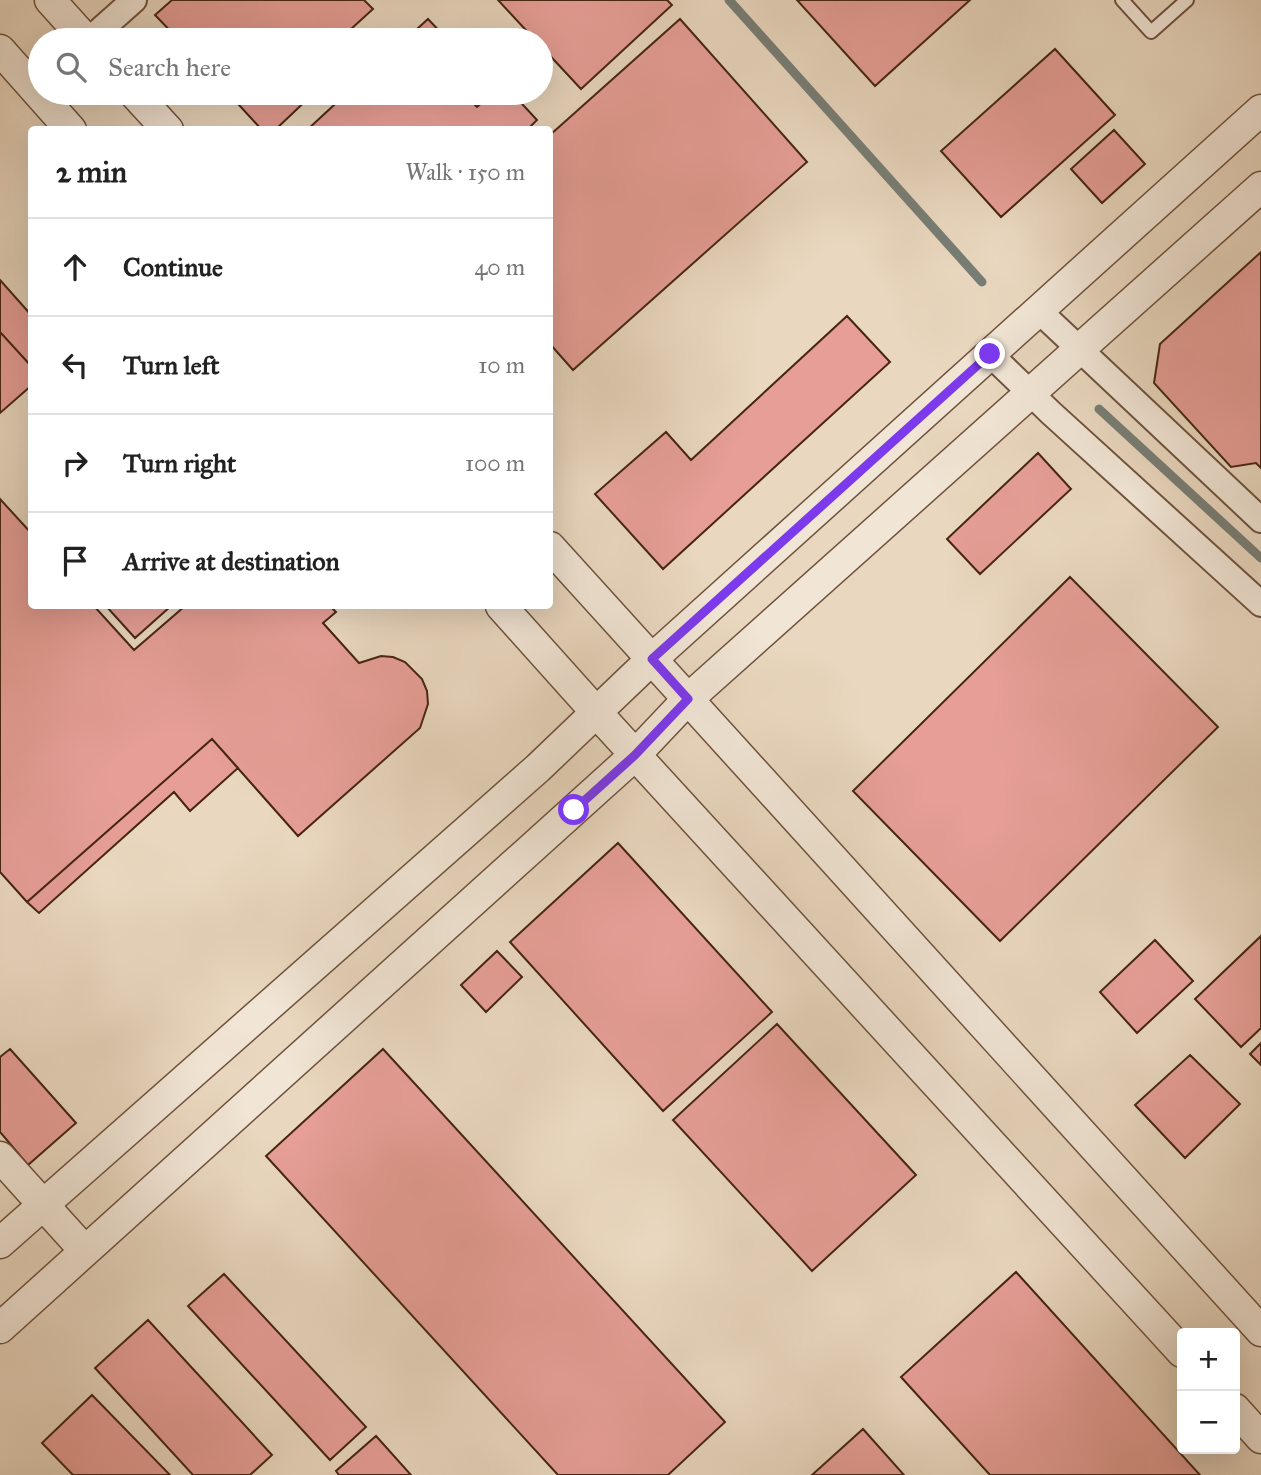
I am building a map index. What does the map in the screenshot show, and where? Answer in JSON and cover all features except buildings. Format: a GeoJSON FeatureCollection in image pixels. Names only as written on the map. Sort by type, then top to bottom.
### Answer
{"type":"FeatureCollection","features":[{"type":"Feature","properties":{"kind":"street"},"geometry":{"type":"LineString","coordinates":[[50,0],[77,28]]}},
{"type":"Feature","properties":{"kind":"street"},"geometry":{"type":"LineString","coordinates":[[102,28],[134,0]]}},
{"type":"Feature","properties":{"kind":"street"},"geometry":{"type":"LineString","coordinates":[[0,50],[28,77]]}},
{"type":"Feature","properties":{"kind":"street"},"geometry":{"type":"LineString","coordinates":[[52,105],[68,126]]}},
{"type":"Feature","properties":{"kind":"street"},"geometry":{"type":"LineString","coordinates":[[145,105],[164,126]]}},
{"type":"Feature","properties":{"kind":"street"},"geometry":{"type":"LineString","coordinates":[[0,1242],[538,768],[652,659],[1261,110]]}},
{"type":"Feature","properties":{"kind":"street"},"geometry":{"type":"LineString","coordinates":[[0,1328],[635,755],[688,699],[1261,187]]}},
{"type":"Feature","properties":{"kind":"street"},"geometry":{"type":"LineString","coordinates":[[1038,310],[1261,520]]}},
{"type":"Feature","properties":{"kind":"street"},"geometry":{"type":"LineString","coordinates":[[990,354],[1261,604]]}},
{"type":"Feature","properties":{"kind":"street"},"geometry":{"type":"LineString","coordinates":[[553,550],[1261,1331]]}},
{"type":"Feature","properties":{"kind":"street"},"geometry":{"type":"LineString","coordinates":[[504,609],[1177,1347]]}},
{"type":"Feature","properties":{"kind":"street"},"geometry":{"type":"LineString","coordinates":[[0,1157],[85,1251]]}},
{"type":"Feature","properties":{"kind":"street"},"geometry":{"type":"LineString","coordinates":[[1240,1415],[1261,1438]]}},
{"type":"Feature","properties":{"kind":"lane"},"geometry":{"type":"LineString","coordinates":[[1122,0],[1151,32],[1187,0]]}},
{"type":"Feature","properties":{"kind":"waterway"},"geometry":{"type":"LineString","coordinates":[[729,0],[982,282]]}},
{"type":"Feature","properties":{"kind":"waterway"},"geometry":{"type":"LineString","coordinates":[[1099,409],[1261,558]]}},
{"type":"Feature","properties":{"kind":"route"},"geometry":{"type":"LineString","coordinates":[[574,810],[635,755],[688,699],[652,659],[990,354]]}}]}
